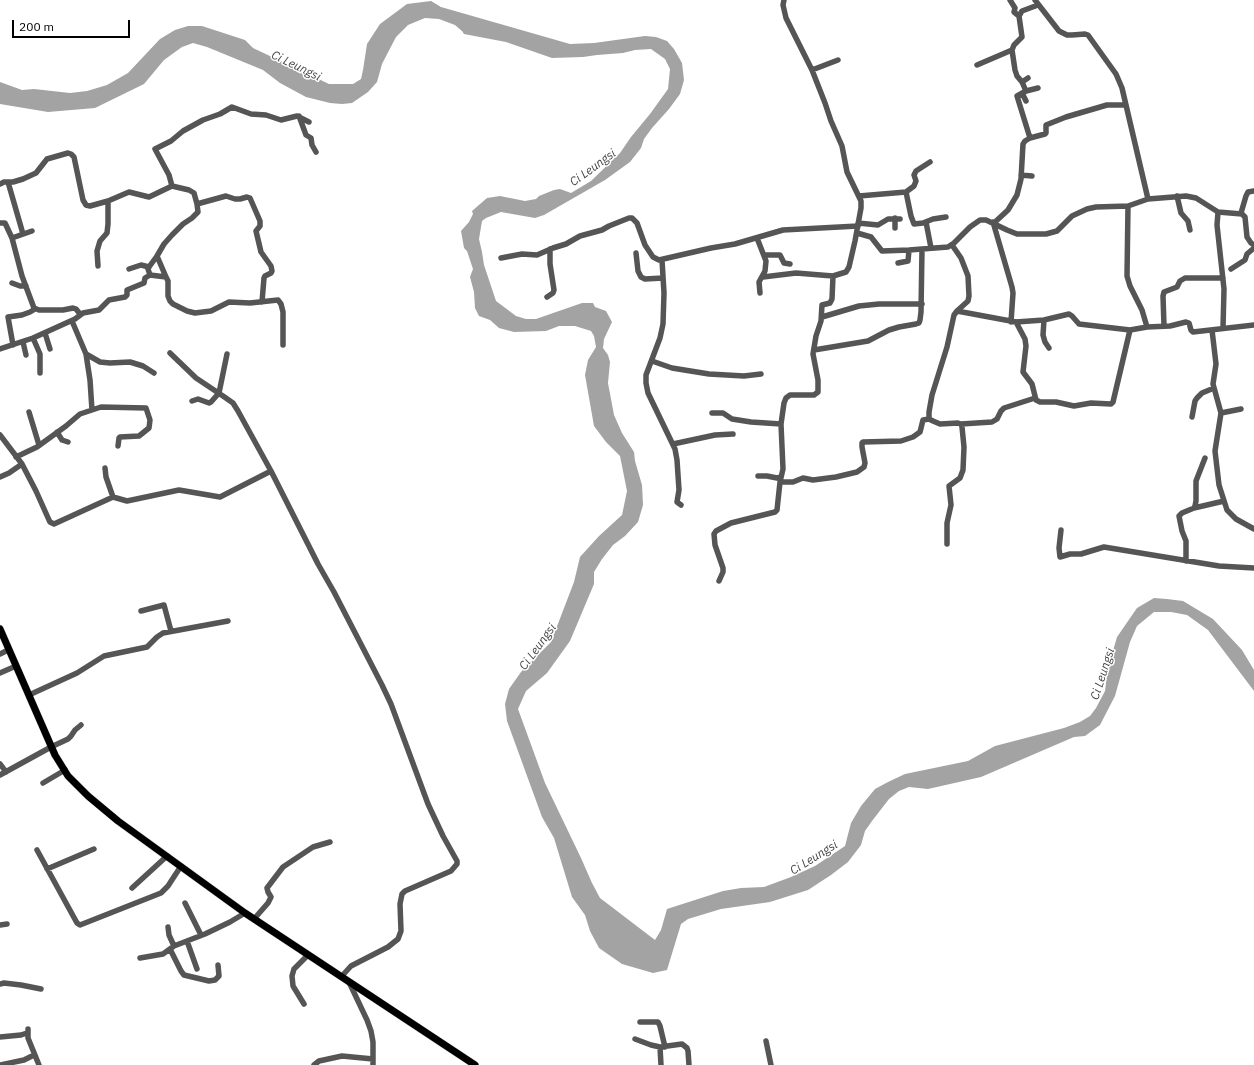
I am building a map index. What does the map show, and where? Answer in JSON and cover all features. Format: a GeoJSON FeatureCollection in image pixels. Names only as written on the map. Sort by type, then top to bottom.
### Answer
{"type":"FeatureCollection","features":[{"type":"Feature","properties":{"kind":"main road"},"geometry":{"type":"LineString","coordinates":[[0,630],[30,695],[51,746],[73,782],[88,796],[118,820],[245,913],[475,1065]]}},
{"type":"Feature","properties":{"kind":"street"},"geometry":{"type":"LineString","coordinates":[[763,277],[796,273],[833,276],[842,274],[848,269],[857,233],[862,204],[848,172],[839,139],[812,70],[786,18],[782,5],[784,0]]}},
{"type":"Feature","properties":{"kind":"street"},"geometry":{"type":"LineString","coordinates":[[1010,0],[1015,8],[1014,12],[1019,16]]}},
{"type":"Feature","properties":{"kind":"street"},"geometry":{"type":"LineString","coordinates":[[1026,101],[1024,92],[1025,80],[1017,76],[1012,50],[1014,45],[1022,37],[1019,16],[1022,11],[1036,1],[1055,27],[1063,34],[1072,36],[1088,35],[1116,74],[1122,88],[1148,199]]}},
{"type":"Feature","properties":{"kind":"street"},"geometry":{"type":"LineString","coordinates":[[977,65],[1012,50]]}},
{"type":"Feature","properties":{"kind":"street"},"geometry":{"type":"LineString","coordinates":[[812,70],[838,60]]}},
{"type":"Feature","properties":{"kind":"street"},"geometry":{"type":"LineString","coordinates":[[1030,138],[1017,97],[1024,92],[1038,88]]}},
{"type":"Feature","properties":{"kind":"street"},"geometry":{"type":"LineString","coordinates":[[993,223],[1008,210],[1014,201],[1019,188],[1023,144],[1030,138],[1045,134],[1046,125],[1107,105],[1126,105]]}},
{"type":"Feature","properties":{"kind":"street"},"geometry":{"type":"LineString","coordinates":[[172,186],[169,176],[155,149],[171,142],[187,128],[203,120],[220,114],[232,107],[251,114],[266,115],[281,120],[296,115],[309,122]]}},
{"type":"Feature","properties":{"kind":"street"},"geometry":{"type":"LineString","coordinates":[[299,116],[306,135],[312,138],[312,145],[316,152]]}},
{"type":"Feature","properties":{"kind":"street"},"geometry":{"type":"LineString","coordinates":[[0,184],[15,182],[36,173],[47,159],[68,153],[74,157],[84,203],[90,206],[108,201],[129,192],[149,197],[172,186],[192,191],[195,195],[197,204],[197,214],[183,224],[164,244],[148,269],[150,275]]}},
{"type":"Feature","properties":{"kind":"street"},"geometry":{"type":"LineString","coordinates":[[859,196],[906,192],[914,186],[916,181],[914,175],[916,171],[930,162]]}},
{"type":"Feature","properties":{"kind":"street"},"geometry":{"type":"LineString","coordinates":[[1021,175],[1032,176]]}},
{"type":"Feature","properties":{"kind":"street"},"geometry":{"type":"LineString","coordinates":[[8,182],[23,234]]}},
{"type":"Feature","properties":{"kind":"street"},"geometry":{"type":"LineString","coordinates":[[1241,213],[1248,192],[1254,191]]}},
{"type":"Feature","properties":{"kind":"street"},"geometry":{"type":"LineString","coordinates":[[906,192],[908,206],[914,224],[946,217]]}},
{"type":"Feature","properties":{"kind":"street"},"geometry":{"type":"LineString","coordinates":[[197,204],[226,196],[235,199],[250,198],[260,221],[260,226],[256,231],[261,252],[271,266],[272,271],[264,278],[262,302]]}},
{"type":"Feature","properties":{"kind":"street"},"geometry":{"type":"LineString","coordinates":[[1177,196],[1181,213],[1188,221],[1190,230]]}},
{"type":"Feature","properties":{"kind":"street"},"geometry":{"type":"LineString","coordinates":[[857,233],[871,237],[882,251],[948,247],[978,221],[986,220],[1017,234],[1046,234],[1057,231],[1072,216],[1087,209],[1096,207],[1128,206],[1148,199],[1186,196],[1196,198],[1218,212],[1241,213],[1245,217],[1247,237],[1254,246],[1246,254],[1245,260],[1231,269]]}},
{"type":"Feature","properties":{"kind":"street"},"geometry":{"type":"LineString","coordinates":[[98,266],[97,251],[100,241],[107,233],[108,201]]}},
{"type":"Feature","properties":{"kind":"street"},"geometry":{"type":"LineString","coordinates":[[1128,206],[1127,276],[1130,286],[1142,310],[1147,326]]}},
{"type":"Feature","properties":{"kind":"street"},"geometry":{"type":"LineString","coordinates":[[1218,212],[1217,225],[1224,289],[1223,328]]}},
{"type":"Feature","properties":{"kind":"street"},"geometry":{"type":"LineString","coordinates":[[501,258],[522,254],[534,256],[566,244],[580,236],[602,230],[621,221],[632,218],[637,223],[645,245],[651,255],[656,259],[662,260],[711,248],[727,246],[790,229],[878,224],[886,219],[898,218],[895,228]]}},
{"type":"Feature","properties":{"kind":"street"},"geometry":{"type":"LineString","coordinates":[[926,222],[931,248]]}},
{"type":"Feature","properties":{"kind":"street"},"geometry":{"type":"LineString","coordinates":[[0,223],[5,223],[12,238],[26,286],[35,309]]}},
{"type":"Feature","properties":{"kind":"street"},"geometry":{"type":"LineString","coordinates":[[993,223],[1012,287],[1013,322],[1025,339],[1026,346],[1022,372],[1032,384],[1036,400],[1040,402],[1056,402],[1074,406],[1091,403],[1112,404],[1122,370],[1130,330]]}},
{"type":"Feature","properties":{"kind":"street"},"geometry":{"type":"LineString","coordinates":[[12,238],[32,232]]}},
{"type":"Feature","properties":{"kind":"street"},"geometry":{"type":"LineString","coordinates":[[757,238],[764,255],[766,266],[763,277],[759,282],[760,293]]}},
{"type":"Feature","properties":{"kind":"street"},"geometry":{"type":"LineString","coordinates":[[929,419],[929,409],[932,395],[947,347],[954,315],[969,300],[970,288],[968,276],[952,245]]}},
{"type":"Feature","properties":{"kind":"street"},"geometry":{"type":"LineString","coordinates":[[547,297],[553,293],[554,290],[550,264],[550,249]]}},
{"type":"Feature","properties":{"kind":"street"},"geometry":{"type":"LineString","coordinates":[[814,350],[868,341],[894,328],[916,324],[920,320],[922,304],[922,249]]}},
{"type":"Feature","properties":{"kind":"street"},"geometry":{"type":"LineString","coordinates":[[898,264],[908,261],[908,250]]}},
{"type":"Feature","properties":{"kind":"street"},"geometry":{"type":"LineString","coordinates":[[636,253],[638,271],[641,277],[645,279],[663,278]]}},
{"type":"Feature","properties":{"kind":"street"},"geometry":{"type":"LineString","coordinates":[[764,255],[780,255],[784,262],[790,264]]}},
{"type":"Feature","properties":{"kind":"street"},"geometry":{"type":"LineString","coordinates":[[157,256],[168,281],[169,299],[173,304],[187,311],[204,313],[215,310],[229,302],[250,303],[278,300],[281,304],[283,312],[283,345]]}},
{"type":"Feature","properties":{"kind":"street"},"geometry":{"type":"LineString","coordinates":[[662,260],[664,293],[662,324],[660,338],[646,375],[647,388],[677,454],[679,490],[677,502],[681,505]]}},
{"type":"Feature","properties":{"kind":"street"},"geometry":{"type":"LineString","coordinates":[[129,268],[141,264],[149,267]]}},
{"type":"Feature","properties":{"kind":"street"},"geometry":{"type":"LineString","coordinates":[[0,349],[23,342],[72,321],[80,314],[99,310],[109,300],[127,295],[127,290],[144,283],[145,278],[150,275],[166,277]]}},
{"type":"Feature","properties":{"kind":"street"},"geometry":{"type":"LineString","coordinates":[[719,581],[723,568],[718,556],[714,534],[720,528],[731,523],[775,512],[777,510],[780,480],[783,468],[781,424],[784,403],[786,398],[790,395],[814,395],[818,392],[817,373],[813,356],[816,336],[822,318],[822,305],[830,303],[832,300],[833,276]]}},
{"type":"Feature","properties":{"kind":"street"},"geometry":{"type":"LineString","coordinates":[[1164,326],[1164,292],[1177,287],[1180,281],[1185,278],[1223,278]]}},
{"type":"Feature","properties":{"kind":"street"},"geometry":{"type":"LineString","coordinates":[[12,284],[26,286]]}},
{"type":"Feature","properties":{"kind":"street"},"geometry":{"type":"LineString","coordinates":[[822,318],[859,306],[879,304],[922,304]]}},
{"type":"Feature","properties":{"kind":"street"},"geometry":{"type":"LineString","coordinates":[[13,345],[8,318],[10,316],[22,315],[35,309],[63,310],[73,308],[80,314]]}},
{"type":"Feature","properties":{"kind":"street"},"geometry":{"type":"LineString","coordinates":[[957,311],[1013,322],[1044,320],[1069,314],[1079,324],[1130,330],[1147,326],[1164,326],[1186,322],[1189,323],[1192,332],[1254,325]]}},
{"type":"Feature","properties":{"kind":"street"},"geometry":{"type":"LineString","coordinates":[[1044,320],[1043,335],[1049,348]]}},
{"type":"Feature","properties":{"kind":"street"},"geometry":{"type":"LineString","coordinates":[[72,321],[86,354],[90,380],[92,410]]}},
{"type":"Feature","properties":{"kind":"street"},"geometry":{"type":"LineString","coordinates":[[1212,330],[1216,364],[1214,388],[1221,413],[1215,451],[1219,485],[1227,510],[1242,523],[1254,529]]}},
{"type":"Feature","properties":{"kind":"street"},"geometry":{"type":"LineString","coordinates":[[44,333],[50,349]]}},
{"type":"Feature","properties":{"kind":"street"},"geometry":{"type":"LineString","coordinates":[[33,338],[40,354],[40,373]]}},
{"type":"Feature","properties":{"kind":"street"},"geometry":{"type":"LineString","coordinates":[[23,342],[26,355]]}},
{"type":"Feature","properties":{"kind":"street"},"geometry":{"type":"LineString","coordinates":[[170,353],[196,378],[233,403],[237,408],[382,685],[391,704],[428,804],[457,861],[457,864],[452,871],[405,891],[402,894],[400,904],[401,932],[398,939],[388,947],[351,966],[341,977]]}},
{"type":"Feature","properties":{"kind":"street"},"geometry":{"type":"LineString","coordinates":[[86,354],[100,362],[130,362],[143,366],[154,373]]}},
{"type":"Feature","properties":{"kind":"street"},"geometry":{"type":"LineString","coordinates":[[192,401],[198,399],[209,403],[219,393],[228,354]]}},
{"type":"Feature","properties":{"kind":"street"},"geometry":{"type":"LineString","coordinates":[[652,361],[672,368],[709,374],[744,376],[761,374]]}},
{"type":"Feature","properties":{"kind":"street"},"geometry":{"type":"LineString","coordinates":[[1192,417],[1197,398],[1202,393],[1214,388]]}},
{"type":"Feature","properties":{"kind":"street"},"geometry":{"type":"LineString","coordinates":[[758,476],[767,476],[793,482],[803,478],[813,480],[857,472],[864,467],[865,464],[862,447],[863,442],[901,441],[913,437],[920,432],[923,420],[929,419],[940,424],[995,421],[1004,408],[1035,398]]}},
{"type":"Feature","properties":{"kind":"street"},"geometry":{"type":"LineString","coordinates":[[16,457],[39,445],[80,414],[101,407],[146,408],[150,420],[149,428],[139,436],[120,437],[118,446]]}},
{"type":"Feature","properties":{"kind":"street"},"geometry":{"type":"LineString","coordinates":[[1221,413],[1241,409]]}},
{"type":"Feature","properties":{"kind":"street"},"geometry":{"type":"LineString","coordinates":[[29,412],[39,445]]}},
{"type":"Feature","properties":{"kind":"street"},"geometry":{"type":"LineString","coordinates":[[712,413],[723,413],[732,419],[781,424]]}},
{"type":"Feature","properties":{"kind":"street"},"geometry":{"type":"LineString","coordinates":[[947,544],[947,523],[951,505],[949,486],[960,478],[963,470],[964,447],[961,424]]}},
{"type":"Feature","properties":{"kind":"street"},"geometry":{"type":"LineString","coordinates":[[57,432],[63,440],[68,442]]}},
{"type":"Feature","properties":{"kind":"street"},"geometry":{"type":"LineString","coordinates":[[673,444],[715,435],[733,434]]}},
{"type":"Feature","properties":{"kind":"street"},"geometry":{"type":"LineString","coordinates":[[0,436],[22,464],[52,524],[113,497],[127,501],[179,490],[220,497],[271,471]]}},
{"type":"Feature","properties":{"kind":"street"},"geometry":{"type":"LineString","coordinates":[[1194,508],[1196,501],[1196,481],[1205,458]]}},
{"type":"Feature","properties":{"kind":"street"},"geometry":{"type":"LineString","coordinates":[[0,477],[22,464]]}},
{"type":"Feature","properties":{"kind":"street"},"geometry":{"type":"LineString","coordinates":[[105,468],[106,478],[113,497]]}},
{"type":"Feature","properties":{"kind":"street"},"geometry":{"type":"LineString","coordinates":[[1186,561],[1186,541],[1179,516],[1182,513],[1194,508],[1224,501]]}},
{"type":"Feature","properties":{"kind":"street"},"geometry":{"type":"LineString","coordinates":[[1061,530],[1059,548],[1060,556],[1081,554],[1104,548],[1219,566],[1254,568]]}},
{"type":"Feature","properties":{"kind":"street"},"geometry":{"type":"LineString","coordinates":[[141,611],[164,605],[171,631]]}},
{"type":"Feature","properties":{"kind":"street"},"geometry":{"type":"LineString","coordinates":[[30,695],[78,673],[104,656],[147,647],[160,635],[171,631],[228,621]]}},
{"type":"Feature","properties":{"kind":"street"},"geometry":{"type":"LineString","coordinates":[[0,654],[8,650]]}},
{"type":"Feature","properties":{"kind":"street"},"geometry":{"type":"LineString","coordinates":[[0,673],[16,666]]}},
{"type":"Feature","properties":{"kind":"street"},"geometry":{"type":"LineString","coordinates":[[0,775],[51,746],[70,738],[75,730],[81,725]]}},
{"type":"Feature","properties":{"kind":"street"},"geometry":{"type":"LineString","coordinates":[[0,764],[6,772]]}},
{"type":"Feature","properties":{"kind":"street"},"geometry":{"type":"LineString","coordinates":[[44,783],[65,770]]}},
{"type":"Feature","properties":{"kind":"street"},"geometry":{"type":"LineString","coordinates":[[254,919],[268,903],[271,897],[267,888],[283,867],[313,847],[330,842]]}},
{"type":"Feature","properties":{"kind":"street"},"geometry":{"type":"LineString","coordinates":[[47,869],[94,849]]}},
{"type":"Feature","properties":{"kind":"street"},"geometry":{"type":"LineString","coordinates":[[37,850],[77,923],[80,925],[161,894],[181,866]]}},
{"type":"Feature","properties":{"kind":"street"},"geometry":{"type":"LineString","coordinates":[[132,888],[167,856]]}},
{"type":"Feature","properties":{"kind":"street"},"geometry":{"type":"LineString","coordinates":[[185,903],[201,935]]}},
{"type":"Feature","properties":{"kind":"street"},"geometry":{"type":"LineString","coordinates":[[140,958],[163,954],[172,947],[230,922],[245,913]]}},
{"type":"Feature","properties":{"kind":"street"},"geometry":{"type":"LineString","coordinates":[[0,925],[7,924]]}},
{"type":"Feature","properties":{"kind":"street"},"geometry":{"type":"LineString","coordinates":[[168,927],[172,947],[184,975],[209,981],[215,980],[219,976],[218,965]]}},
{"type":"Feature","properties":{"kind":"street"},"geometry":{"type":"LineString","coordinates":[[187,940],[197,969]]}},
{"type":"Feature","properties":{"kind":"street"},"geometry":{"type":"LineString","coordinates":[[304,1004],[293,986],[292,976],[294,969],[308,955]]}},
{"type":"Feature","properties":{"kind":"street"},"geometry":{"type":"LineString","coordinates":[[314,1065],[317,1062],[342,1056],[373,1062],[373,1042],[371,1031],[349,982]]}},
{"type":"Feature","properties":{"kind":"street"},"geometry":{"type":"LineString","coordinates":[[0,984],[21,985],[41,989]]}},
{"type":"Feature","properties":{"kind":"street"},"geometry":{"type":"LineString","coordinates":[[640,1022],[658,1022],[660,1026],[662,1047],[661,1065]]}},
{"type":"Feature","properties":{"kind":"street"},"geometry":{"type":"LineString","coordinates":[[0,1037],[21,1035],[27,1031],[34,1055],[39,1065]]}},
{"type":"Feature","properties":{"kind":"street"},"geometry":{"type":"LineString","coordinates":[[636,1039],[651,1045],[662,1047],[680,1044],[688,1051],[689,1065]]}},
{"type":"Feature","properties":{"kind":"street"},"geometry":{"type":"LineString","coordinates":[[766,1041],[771,1065]]}},
{"type":"Feature","properties":{"kind":"street"},"geometry":{"type":"LineString","coordinates":[[0,1065],[24,1060],[34,1055]]}},
{"type":"Feature","properties":{"kind":"shaded area"},"geometry":{"type":"Polygon","coordinates":[[[431,1],[441,7],[570,44],[594,43],[645,36],[656,37],[667,41],[674,49],[682,63],[684,80],[680,94],[652,128],[644,139],[641,148],[630,162],[605,180],[544,215],[535,218],[501,212],[486,218],[482,221],[479,239],[484,265],[496,301],[516,316],[526,319],[536,319],[582,303],[593,303],[595,307],[606,311],[612,322],[604,339],[603,348],[608,355],[610,362],[608,383],[614,415],[622,433],[634,452],[642,485],[643,505],[638,522],[625,536],[613,545],[602,559],[594,572],[594,584],[570,641],[547,673],[526,691],[518,709],[545,783],[600,898],[655,940],[661,930],[667,909],[723,891],[741,888],[764,887],[815,866],[845,846],[851,823],[861,806],[875,789],[905,774],[968,761],[995,746],[1064,728],[1080,722],[1090,716],[1105,691],[1108,668],[1117,637],[1137,608],[1154,598],[1183,601],[1213,619],[1242,650],[1254,670],[1254,691],[1208,630],[1187,615],[1171,612],[1154,612],[1137,626],[1130,642],[1115,696],[1100,725],[1085,736],[1074,737],[981,777],[928,789],[909,787],[899,791],[889,799],[872,821],[865,831],[861,845],[848,862],[808,890],[770,902],[721,909],[688,919],[681,924],[667,970],[653,973],[622,964],[599,948],[590,931],[585,915],[572,897],[554,838],[542,817],[507,721],[505,704],[509,689],[521,672],[551,642],[574,582],[580,557],[599,536],[622,515],[627,491],[620,456],[606,442],[594,426],[585,375],[588,360],[596,347],[594,336],[591,331],[575,326],[559,326],[546,331],[514,332],[499,328],[490,320],[479,316],[475,308],[474,292],[470,277],[473,269],[467,251],[464,248],[461,231],[469,222],[473,214],[472,211],[487,198],[500,196],[525,201],[536,199],[539,196],[554,190],[560,189],[571,193],[591,181],[620,153],[668,89],[670,69],[665,59],[651,49],[583,57],[552,58],[506,42],[464,34],[455,25],[439,19],[425,18],[408,25],[396,37],[382,64],[377,82],[368,92],[352,103],[330,103],[306,97],[280,83],[263,70],[207,47],[193,43],[182,47],[164,60],[144,84],[95,108],[48,112],[0,104],[0,82],[22,90],[34,89],[70,93],[87,91],[107,85],[128,73],[160,39],[175,30],[188,26],[202,26],[245,40],[253,48],[329,84],[353,84],[361,79],[367,44],[380,24],[407,4],[431,1]]]}},
{"type":"Feature","properties":{"kind":"water label","name":"Ci Leungsi"},"geometry":{"type":"Point","coordinates":[296,66]}},
{"type":"Feature","properties":{"kind":"water label","name":"Ci Leungsi"},"geometry":{"type":"Point","coordinates":[593,168]}},
{"type":"Feature","properties":{"kind":"water label","name":"Ci Leungsi"},"geometry":{"type":"Point","coordinates":[538,647]}},
{"type":"Feature","properties":{"kind":"water label","name":"Ci Leungsi"},"geometry":{"type":"Point","coordinates":[1103,674]}},
{"type":"Feature","properties":{"kind":"water label","name":"Ci Leungsi"},"geometry":{"type":"Point","coordinates":[814,858]}}]}
